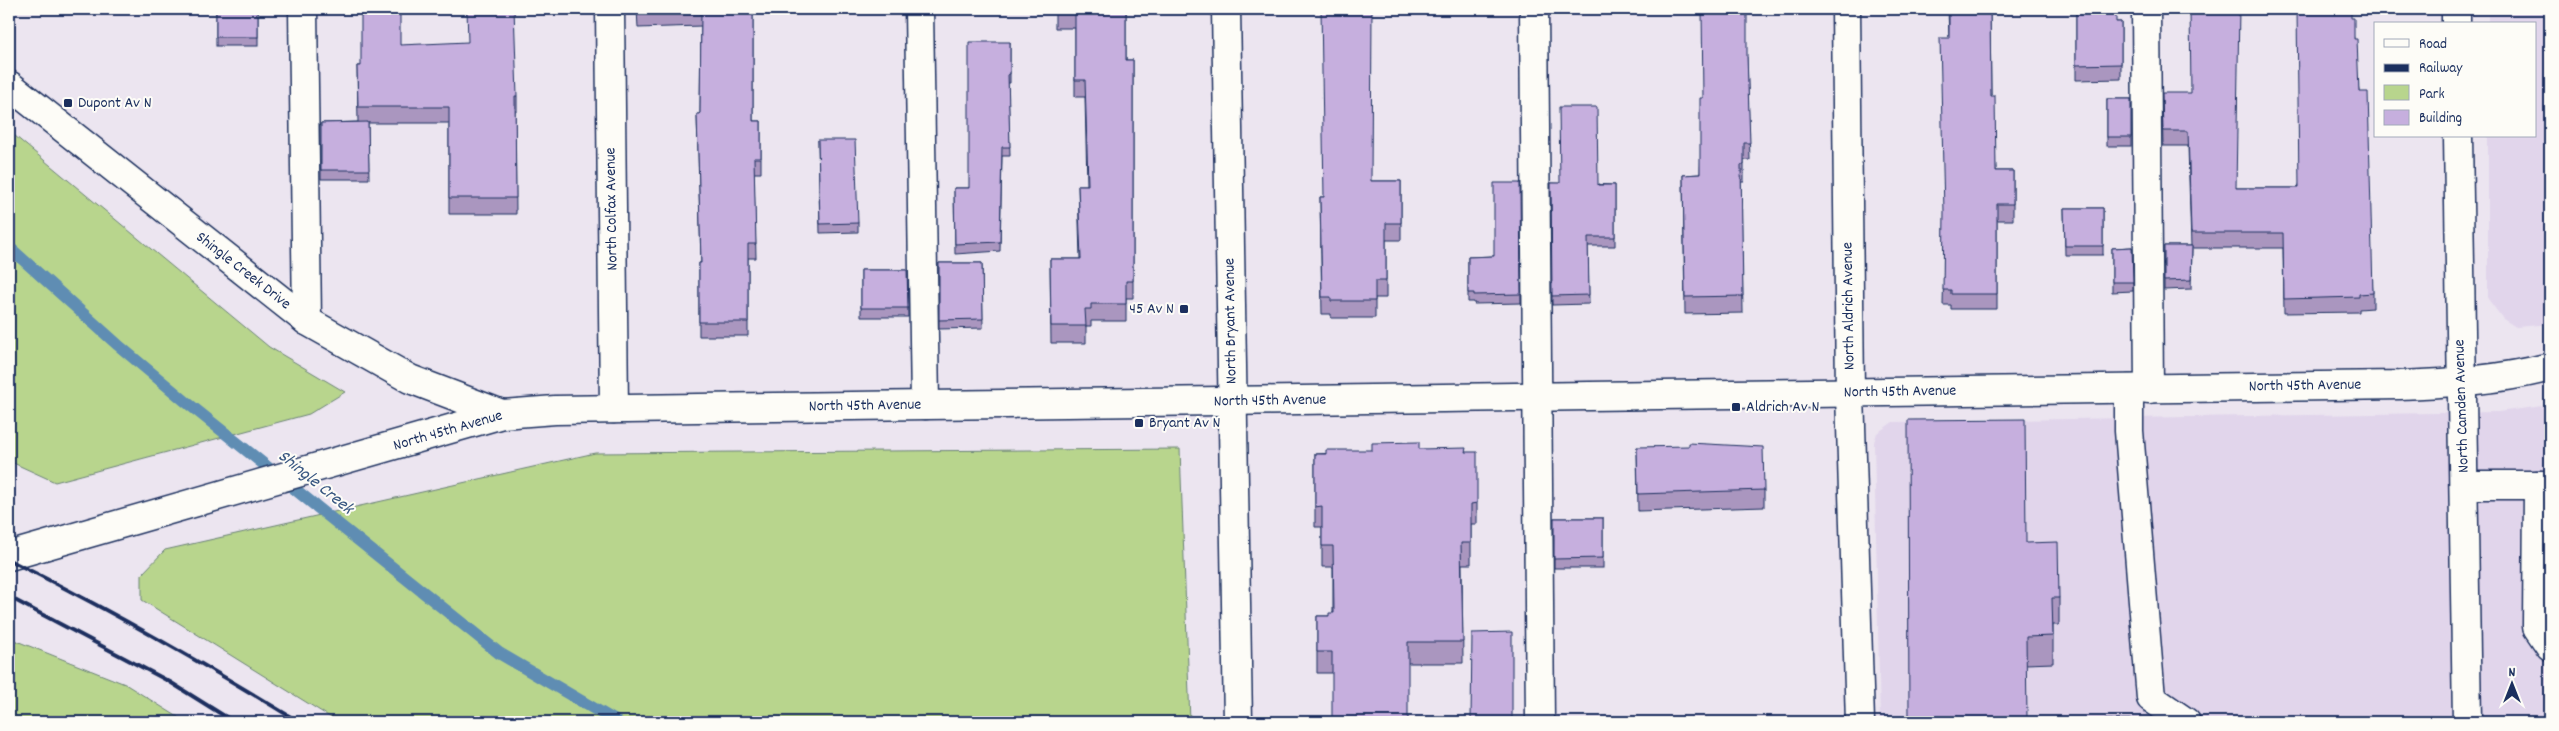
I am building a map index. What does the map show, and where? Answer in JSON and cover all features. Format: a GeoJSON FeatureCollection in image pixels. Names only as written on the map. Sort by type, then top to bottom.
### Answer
{"type":"FeatureCollection","features":[{"type":"Feature","properties":{"kind":"street"},"geometry":{"type":"LineString","coordinates":[[303,9],[307,322]]}},
{"type":"Feature","properties":{"kind":"street","name":"North Colfax Avenue"},"geometry":{"type":"LineString","coordinates":[[610,9],[614,408]]}},
{"type":"Feature","properties":{"kind":"street"},"geometry":{"type":"LineString","coordinates":[[920,9],[925,405]]}},
{"type":"Feature","properties":{"kind":"street","name":"North Bryant Avenue"},"geometry":{"type":"LineString","coordinates":[[1226,9],[1238,722]]}},
{"type":"Feature","properties":{"kind":"street"},"geometry":{"type":"LineString","coordinates":[[1534,9],[1540,722]]}},
{"type":"Feature","properties":{"kind":"street","name":"North Aldrich Avenue"},"geometry":{"type":"LineString","coordinates":[[1846,9],[1850,393],[1860,722]]}},
{"type":"Feature","properties":{"kind":"street"},"geometry":{"type":"LineString","coordinates":[[2146,9],[2139,389],[2129,431],[2151,698],[2186,722]]}},
{"type":"Feature","properties":{"kind":"street"},"geometry":{"type":"LineString","coordinates":[[2456,9],[2456,22]]}},
{"type":"Feature","properties":{"kind":"street","name":"Shingle Creek Drive"},"geometry":{"type":"LineString","coordinates":[[9,85],[307,322],[410,379],[502,414]]}},
{"type":"Feature","properties":{"kind":"street","name":"North Camden Avenue"},"geometry":{"type":"LineString","coordinates":[[2458,138],[2468,676],[2467,722]]}},
{"type":"Feature","properties":{"kind":"street","name":"North 45th Avenue"},"geometry":{"type":"LineString","coordinates":[[9,556],[502,414],[614,408],[1232,402],[2462,383],[2517,376],[2550,367]]}},
{"type":"Feature","properties":{"kind":"street"},"geometry":{"type":"LineString","coordinates":[[2465,485],[2544,485],[2537,627],[2550,646]]}},
{"type":"Feature","properties":{"kind":"shaded area"},"geometry":{"type":"Polygon","coordinates":[[[2488,9],[2550,9],[2550,324],[2516,327],[2503,319],[2488,299],[2488,138],[2536,138],[2536,22],[2488,22],[2488,9]]]}},
{"type":"Feature","properties":{"kind":"shaded area"},"geometry":{"type":"Polygon","coordinates":[[[2550,405],[2550,722],[1880,722],[1874,442],[1877,433],[1893,422],[2498,412],[2550,405]]]}},
{"type":"Feature","properties":{"kind":"green space"},"geometry":{"type":"Polygon","coordinates":[[[9,131],[269,347],[345,392],[309,414],[55,482],[9,461],[9,131]]]}},
{"type":"Feature","properties":{"kind":"green space"},"geometry":{"type":"Polygon","coordinates":[[[1180,449],[1190,722],[338,722],[142,600],[142,574],[165,550],[595,453],[1180,449]]]}},
{"type":"Feature","properties":{"kind":"green space"},"geometry":{"type":"Polygon","coordinates":[[[9,638],[125,684],[186,722],[9,722],[9,638]]]}},
{"type":"Feature","properties":{"kind":"building"},"geometry":{"type":"Polygon","coordinates":[[[216,9],[258,9],[258,37],[216,37],[216,9]]]}},
{"type":"Feature","properties":{"kind":"building"},"geometry":{"type":"Polygon","coordinates":[[[467,9],[514,9],[517,96],[515,96],[516,198],[449,198],[449,107],[358,107],[357,66],[361,66],[361,10],[400,10],[400,45],[468,42],[467,9]]]}},
{"type":"Feature","properties":{"kind":"building"},"geometry":{"type":"Polygon","coordinates":[[[638,9],[753,9],[753,121],[761,121],[761,158],[754,158],[756,244],[748,244],[748,322],[699,322],[699,263],[701,263],[697,114],[700,114],[701,12],[638,13],[638,9]]]}},
{"type":"Feature","properties":{"kind":"building"},"geometry":{"type":"Polygon","coordinates":[[[1055,9],[1126,9],[1126,60],[1133,60],[1133,281],[1126,281],[1126,304],[1091,304],[1091,309],[1085,309],[1086,326],[1051,326],[1050,259],[1081,259],[1078,185],[1088,185],[1085,80],[1075,80],[1075,11],[1055,11],[1055,9]]]}},
{"type":"Feature","properties":{"kind":"building"},"geometry":{"type":"Polygon","coordinates":[[[1321,9],[1372,9],[1371,181],[1401,181],[1401,223],[1386,223],[1386,281],[1375,281],[1375,301],[1331,301],[1331,297],[1322,297],[1320,197],[1324,197],[1321,9]]]}},
{"type":"Feature","properties":{"kind":"building"},"geometry":{"type":"Polygon","coordinates":[[[1702,9],[1747,9],[1750,143],[1744,143],[1744,165],[1741,165],[1743,296],[1685,297],[1683,175],[1700,174],[1700,98],[1703,98],[1702,9]]]}},
{"type":"Feature","properties":{"kind":"building"},"geometry":{"type":"Polygon","coordinates":[[[1949,9],[1990,9],[1991,96],[1995,96],[1996,171],[2013,171],[2013,204],[1997,204],[1997,294],[1951,294],[1951,290],[1943,290],[1944,212],[1940,38],[1949,38],[1949,9]]]}},
{"type":"Feature","properties":{"kind":"building"},"geometry":{"type":"Polygon","coordinates":[[[2076,9],[2116,9],[2116,22],[2121,22],[2121,64],[2076,65],[2076,9]]]}},
{"type":"Feature","properties":{"kind":"building"},"geometry":{"type":"Polygon","coordinates":[[[2190,9],[2239,9],[2236,188],[2299,188],[2297,9],[2351,9],[2351,18],[2354,18],[2354,39],[2357,39],[2359,92],[2368,92],[2373,293],[2359,294],[2359,297],[2284,299],[2283,233],[2191,233],[2188,131],[2163,131],[2162,93],[2191,93],[2190,9]]]}},
{"type":"Feature","properties":{"kind":"building"},"geometry":{"type":"Polygon","coordinates":[[[969,42],[1010,42],[1010,74],[1008,74],[1010,147],[1002,147],[1000,242],[955,244],[954,188],[969,188],[969,42]]]}},
{"type":"Feature","properties":{"kind":"building"},"geometry":{"type":"Polygon","coordinates":[[[2107,99],[2131,99],[2131,137],[2107,137],[2107,99]]]}},
{"type":"Feature","properties":{"kind":"building"},"geometry":{"type":"Polygon","coordinates":[[[1559,107],[1597,107],[1598,185],[1615,185],[1615,237],[1588,237],[1589,295],[1552,296],[1551,183],[1560,183],[1559,107]]]}},
{"type":"Feature","properties":{"kind":"building"},"geometry":{"type":"Polygon","coordinates":[[[368,122],[369,170],[321,170],[321,123],[368,122]]]}},
{"type":"Feature","properties":{"kind":"building"},"geometry":{"type":"Polygon","coordinates":[[[818,140],[855,140],[858,223],[820,224],[818,140]]]}},
{"type":"Feature","properties":{"kind":"building"},"geometry":{"type":"Polygon","coordinates":[[[1494,183],[1520,183],[1521,294],[1474,295],[1474,293],[1468,293],[1468,257],[1494,256],[1494,183]]]}},
{"type":"Feature","properties":{"kind":"building"},"geometry":{"type":"Polygon","coordinates":[[[2064,208],[2103,208],[2103,246],[2065,246],[2064,208]]]}},
{"type":"Feature","properties":{"kind":"building"},"geometry":{"type":"Polygon","coordinates":[[[2164,246],[2192,246],[2191,280],[2164,281],[2164,246]]]}},
{"type":"Feature","properties":{"kind":"building"},"geometry":{"type":"Polygon","coordinates":[[[2132,247],[2133,282],[2112,282],[2112,248],[2132,247]]]}},
{"type":"Feature","properties":{"kind":"building"},"geometry":{"type":"Polygon","coordinates":[[[939,263],[982,263],[983,319],[939,320],[939,263]]]}},
{"type":"Feature","properties":{"kind":"building"},"geometry":{"type":"Polygon","coordinates":[[[861,270],[907,270],[908,308],[861,308],[861,270]]]}},
{"type":"Feature","properties":{"kind":"building"},"geometry":{"type":"Polygon","coordinates":[[[2025,419],[2026,543],[2058,542],[2059,598],[2052,598],[2053,636],[2026,637],[2027,720],[2179,719],[2179,722],[1909,722],[1908,420],[2025,419]]]}},
{"type":"Feature","properties":{"kind":"building"},"geometry":{"type":"Polygon","coordinates":[[[1419,442],[1419,449],[1466,448],[1465,452],[1477,452],[1477,503],[1471,504],[1471,543],[1461,543],[1463,642],[1408,642],[1408,722],[1332,722],[1332,652],[1317,652],[1317,616],[1329,616],[1329,613],[1334,613],[1333,546],[1322,546],[1322,506],[1315,507],[1315,454],[1326,454],[1326,450],[1372,450],[1372,443],[1419,442]]]}},
{"type":"Feature","properties":{"kind":"building"},"geometry":{"type":"Polygon","coordinates":[[[1689,443],[1763,447],[1764,490],[1638,494],[1637,447],[1689,446],[1689,443]]]}},
{"type":"Feature","properties":{"kind":"building"},"geometry":{"type":"Polygon","coordinates":[[[1554,518],[1603,518],[1603,558],[1554,559],[1554,518]]]}},
{"type":"Feature","properties":{"kind":"building"},"geometry":{"type":"Polygon","coordinates":[[[1512,632],[1512,722],[1471,722],[1472,633],[1512,632]]]}},
{"type":"Feature","properties":{"kind":"waterway","name":"Shingle Creek"},"geometry":{"type":"LineString","coordinates":[[9,247],[118,345],[185,401],[499,653],[617,722]]}},
{"type":"Feature","properties":{"kind":"railway"},"geometry":{"type":"LineString","coordinates":[[9,560],[156,638],[299,722]]}},
{"type":"Feature","properties":{"kind":"railway"},"geometry":{"type":"LineString","coordinates":[[9,597],[170,682],[234,722]]}},
{"type":"Feature","properties":{"kind":"place","name":"Dupont Av N"},"geometry":{"type":"Point","coordinates":[68,103]}},
{"type":"Feature","properties":{"kind":"place","name":"45 Av N"},"geometry":{"type":"Point","coordinates":[1184,309]}},
{"type":"Feature","properties":{"kind":"place","name":"Aldrich Av N"},"geometry":{"type":"Point","coordinates":[1736,407]}},
{"type":"Feature","properties":{"kind":"place","name":"Bryant Av N"},"geometry":{"type":"Point","coordinates":[1139,423]}}]}
